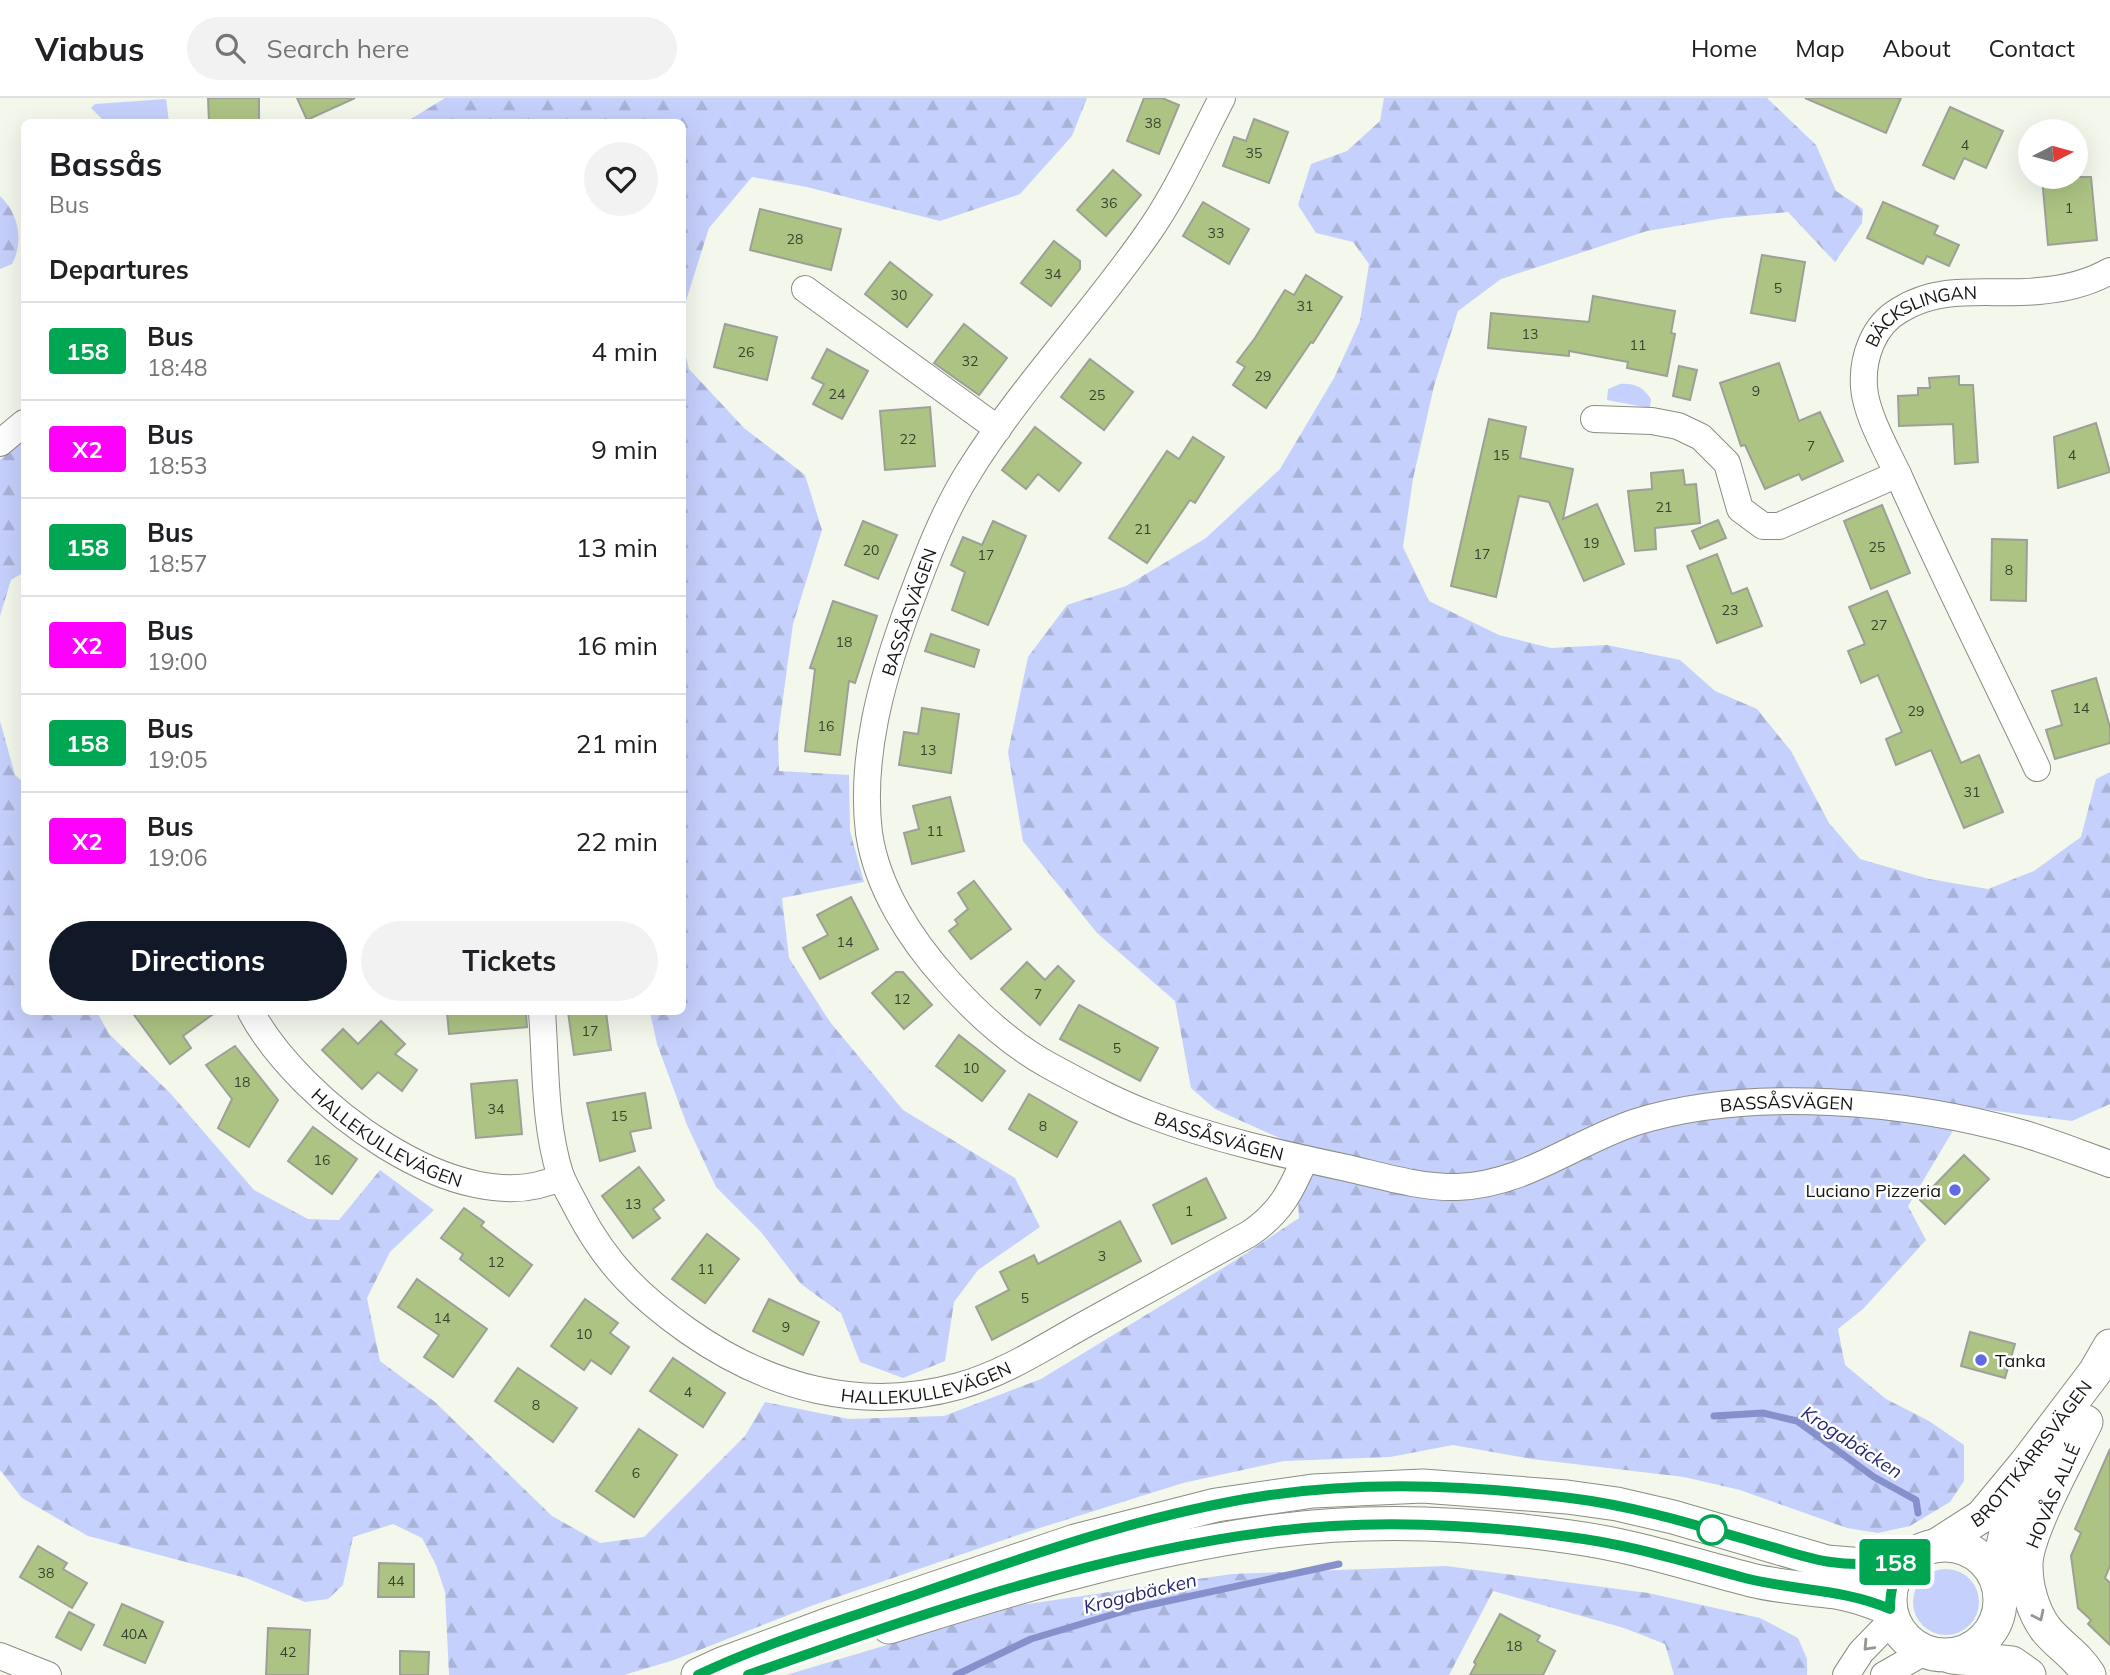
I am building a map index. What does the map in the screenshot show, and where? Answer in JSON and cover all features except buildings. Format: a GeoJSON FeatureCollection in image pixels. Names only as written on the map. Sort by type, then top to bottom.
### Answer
{"type":"FeatureCollection","features":[{"type":"Feature","properties":{"kind":"street","name":"BASSÅSVÄGEN"},"geometry":{"type":"LineString","coordinates":[[1222,98],[1149,233],[970,470],[946,514],[890,655],[872,736],[867,781],[870,836],[880,875],[902,921],[931,963],[973,1009],[1024,1051],[1145,1113],[1186,1127],[1305,1159],[1394,1179],[1456,1187],[1498,1181],[1524,1174],[1612,1131],[1670,1114],[1756,1103],[1842,1102],[1974,1122],[2024,1134],[2110,1164]]}},
{"type":"Feature","properties":{"kind":"street","name":"BÄCKSLINGAN"},"geometry":{"type":"LineString","coordinates":[[2037,768],[1941,570],[1873,417],[1864,389],[1865,358],[1874,336],[1896,311],[1926,297],[1958,292],[2038,292],[2070,286],[2110,271]]}},
{"type":"Feature","properties":{"kind":"street"},"geometry":{"type":"LineString","coordinates":[[805,289],[999,429]]}},
{"type":"Feature","properties":{"kind":"street"},"geometry":{"type":"LineString","coordinates":[[1594,419],[1652,421],[1678,426],[1701,438],[1727,463],[1740,509],[1763,526],[1779,526],[1898,474]]}},
{"type":"Feature","properties":{"kind":"street"},"geometry":{"type":"LineString","coordinates":[[0,443],[21,426]]}},
{"type":"Feature","properties":{"kind":"street","name":"HALLEKULLEVÄGEN"},"geometry":{"type":"LineString","coordinates":[[253,1015],[283,1058],[318,1096],[363,1131],[406,1158],[471,1185],[531,1188],[561,1177]]}},
{"type":"Feature","properties":{"kind":"street","name":"HALLEKULLEVÄGEN"},"geometry":{"type":"LineString","coordinates":[[542,1015],[549,1115],[561,1177],[594,1240],[643,1298],[710,1347],[769,1377],[819,1391],[869,1396],[914,1394],[959,1386],[1007,1368],[1266,1223],[1289,1195],[1305,1159]]}},
{"type":"Feature","properties":{"kind":"street","name":"BROTTKÄRRSVÄGEN"},"geometry":{"type":"LineString","coordinates":[[1937,1545],[1982,1516],[2080,1393],[2110,1346]]}},
{"type":"Feature","properties":{"kind":"street","name":"BROTTKÄRRSVÄGEN"},"geometry":{"type":"LineString","coordinates":[[1998,1589],[2006,1532],[2020,1503],[2110,1388]]}},
{"type":"Feature","properties":{"kind":"street","name":"HOVÅS ALLÉ"},"geometry":{"type":"LineString","coordinates":[[2086,1422],[2043,1514],[2025,1564],[2029,1591],[2045,1628],[2089,1675]]}},
{"type":"Feature","properties":{"kind":"street"},"geometry":{"type":"LineString","coordinates":[[698,1675],[835,1622],[1075,1541],[1216,1505],[1312,1491],[1423,1486],[1567,1497],[1618,1504],[1673,1517],[1827,1562],[1863,1565],[1906,1561]]}},
{"type":"Feature","properties":{"kind":"street"},"geometry":{"type":"LineString","coordinates":[[748,1675],[842,1642],[1045,1578],[1161,1551],[1263,1533],[1370,1524],[1495,1529],[1573,1537],[1646,1552],[1773,1586],[1858,1597],[1892,1614]]}},
{"type":"Feature","properties":{"kind":"street"},"geometry":{"type":"LineString","coordinates":[[2029,1675],[2012,1663],[1935,1654],[1905,1639],[1892,1614],[1890,1592],[1896,1575],[1906,1561],[1920,1551],[1937,1545],[1955,1545],[1971,1551],[1986,1562],[2028,1642],[2067,1675]]}},
{"type":"Feature","properties":{"kind":"street"},"geometry":{"type":"LineString","coordinates":[[1884,1675],[1935,1654],[1963,1653],[1978,1645],[1990,1633],[1998,1618],[1998,1589]]}},
{"type":"Feature","properties":{"kind":"street"},"geometry":{"type":"LineString","coordinates":[[1846,1675],[1892,1614]]}},
{"type":"Feature","properties":{"kind":"street"},"geometry":{"type":"LineString","coordinates":[[0,1656],[48,1675]]}},
{"type":"Feature","properties":{"kind":"green space"},"geometry":{"type":"Polygon","coordinates":[[[445,98],[1087,98],[1072,136],[1020,194],[940,221],[807,187],[752,177],[709,228],[686,301],[686,119],[411,119],[445,98]]]}},
{"type":"Feature","properties":{"kind":"green space"},"geometry":{"type":"Polygon","coordinates":[[[1384,98],[1767,98],[1816,145],[1836,191],[1863,209],[1862,223],[1835,262],[1788,212],[1724,218],[1647,231],[1501,279],[1458,311],[1434,386],[1413,479],[1403,547],[1429,601],[1499,635],[1551,648],[1607,645],[1680,660],[1715,691],[1757,709],[1791,751],[1829,823],[1860,859],[1929,879],[1988,889],[2034,871],[2081,837],[2096,779],[2110,772],[2110,1104],[2072,1121],[1967,1107],[1908,1206],[1926,1240],[1863,1309],[1838,1329],[1845,1365],[1886,1399],[1929,1421],[1964,1445],[1964,1481],[1950,1502],[1910,1526],[1878,1533],[1847,1528],[1740,1490],[1684,1477],[1532,1459],[1453,1445],[1390,1457],[1284,1461],[1183,1483],[1027,1532],[811,1606],[674,1660],[624,1675],[449,1675],[445,1592],[436,1565],[422,1538],[393,1524],[353,1537],[343,1585],[328,1599],[305,1602],[246,1578],[88,1536],[22,1498],[0,1470],[0,721],[15,775],[21,780],[21,1015],[99,1015],[109,1034],[170,1093],[254,1190],[308,1219],[339,1220],[380,1170],[434,1210],[390,1252],[367,1298],[380,1361],[435,1402],[552,1516],[600,1543],[644,1537],[745,1436],[765,1402],[849,1419],[944,1416],[1041,1379],[1236,1260],[1299,1218],[1295,1145],[1215,1109],[1191,1088],[1175,1001],[1097,933],[1023,841],[1008,752],[1028,657],[1067,605],[1126,586],[1206,538],[1280,469],[1334,378],[1360,321],[1369,264],[1353,242],[1316,233],[1298,205],[1311,164],[1347,151],[1380,121],[1384,98]]]}},
{"type":"Feature","properties":{"kind":"green space"},"geometry":{"type":"Polygon","coordinates":[[[166,99],[169,119],[102,119],[91,108],[95,104],[166,99]]]}},
{"type":"Feature","properties":{"kind":"green space"},"geometry":{"type":"Polygon","coordinates":[[[0,196],[12,211],[18,229],[18,247],[12,264],[0,269],[0,196]]]}},
{"type":"Feature","properties":{"kind":"green space"},"geometry":{"type":"Polygon","coordinates":[[[686,356],[689,369],[744,428],[805,475],[822,530],[793,624],[778,735],[779,771],[849,775],[850,831],[864,882],[782,898],[789,958],[830,1022],[903,1110],[1015,1178],[1040,1227],[978,1270],[954,1302],[945,1361],[903,1378],[860,1362],[841,1313],[801,1284],[761,1232],[716,1187],[687,1125],[657,1044],[651,1015],[686,1015],[686,356]]]}},
{"type":"Feature","properties":{"kind":"green space"},"geometry":{"type":"Polygon","coordinates":[[[1620,384],[1634,385],[1645,391],[1651,399],[1650,408],[1607,400],[1608,389],[1620,384]]]}},
{"type":"Feature","properties":{"kind":"green space"},"geometry":{"type":"Polygon","coordinates":[[[21,442],[21,574],[11,580],[0,616],[0,460],[21,442]]]}},
{"type":"Feature","properties":{"kind":"green space"},"geometry":{"type":"Polygon","coordinates":[[[1446,1566],[1648,1593],[1760,1618],[1798,1638],[1807,1659],[1807,1675],[1674,1675],[1665,1644],[1624,1628],[1493,1591],[1449,1675],[786,1675],[1021,1605],[1232,1574],[1446,1566]]]}},
{"type":"Feature","properties":{"kind":"green space"},"geometry":{"type":"Polygon","coordinates":[[[1946,1569],[1959,1571],[1969,1579],[1977,1589],[1977,1615],[1969,1625],[1959,1633],[1946,1635],[1933,1633],[1923,1625],[1915,1615],[1913,1602],[1915,1589],[1923,1579],[1933,1571],[1946,1569]]]}},
{"type":"Feature","properties":{"kind":"waterway","name":"Krogabäcken"},"geometry":{"type":"LineString","coordinates":[[1714,1416],[1763,1413],[1797,1421],[1874,1477],[1916,1500],[1918,1513]]}},
{"type":"Feature","properties":{"kind":"waterway","name":"Krogabäcken"},"geometry":{"type":"LineString","coordinates":[[956,1675],[1031,1639],[1131,1609],[1339,1564]]}},
{"type":"Feature","properties":{"kind":"bus line","name":"158"},"geometry":{"type":"LineString","coordinates":[[698,1675],[835,1622],[1075,1541],[1216,1505],[1269,1495],[1368,1487],[1423,1486],[1567,1497],[1618,1504],[1673,1517],[1827,1562],[1863,1565],[1906,1561],[1896,1575],[1890,1592],[1890,1609],[1858,1597],[1773,1586],[1646,1552],[1573,1537],[1428,1525],[1370,1524],[1276,1531],[1161,1551],[1045,1578],[842,1642],[748,1675]]}},
{"type":"Feature","properties":{"kind":"place","name":"Luciano Pizzeria"},"geometry":{"type":"Point","coordinates":[1955,1190]}},
{"type":"Feature","properties":{"kind":"place","name":"Tanka"},"geometry":{"type":"Point","coordinates":[1981,1360]}}]}
